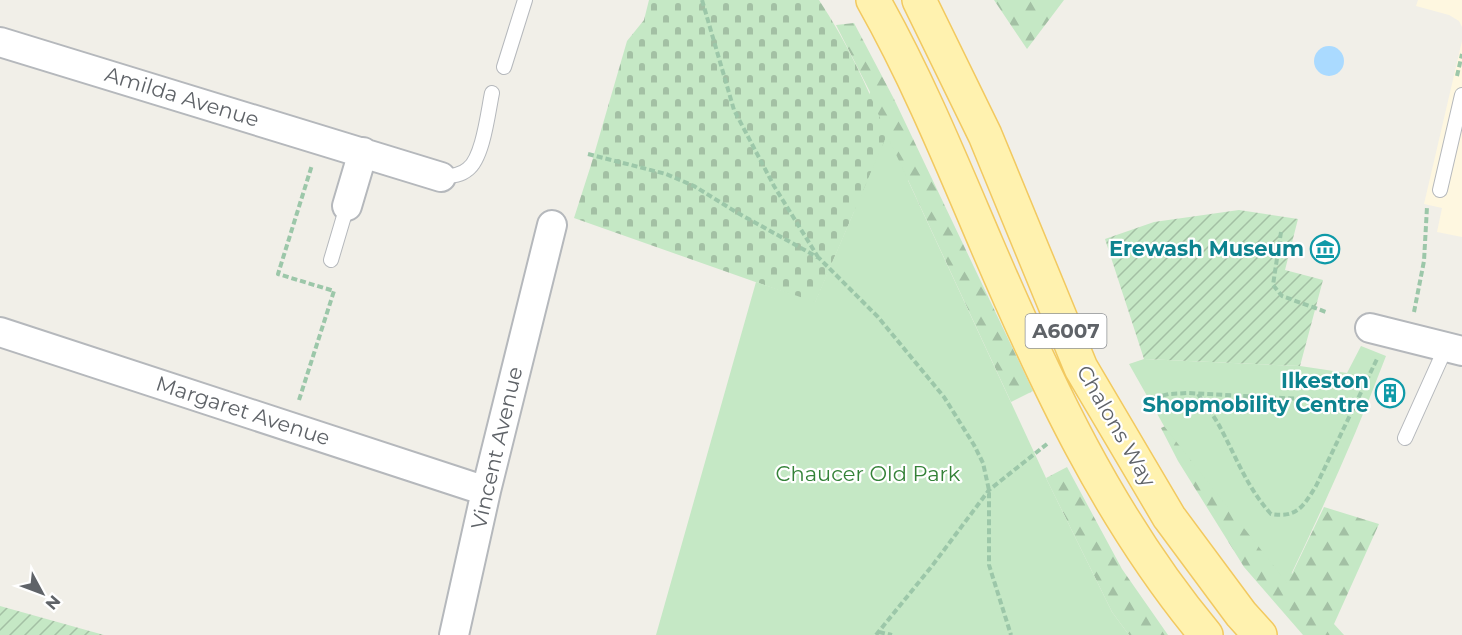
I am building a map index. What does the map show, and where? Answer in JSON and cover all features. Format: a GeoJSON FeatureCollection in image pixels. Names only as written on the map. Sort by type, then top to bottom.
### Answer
{"type":"FeatureCollection","features":[{"type":"Feature","properties":{"kind":"main road","name":"Chalons Way"},"geometry":{"type":"LineString","coordinates":[[873,0],[893,35],[934,119],[1063,413],[1147,558],[1181,606],[1206,635]]}},
{"type":"Feature","properties":{"kind":"main road","name":"Chalons Way"},"geometry":{"type":"LineString","coordinates":[[919,0],[985,135],[1081,368],[1169,517],[1241,614],[1260,635]]}},
{"type":"Feature","properties":{"kind":"street","name":"Amilda Avenue"},"geometry":{"type":"LineString","coordinates":[[0,42],[441,177]]}},
{"type":"Feature","properties":{"kind":"street"},"geometry":{"type":"LineString","coordinates":[[347,206],[363,152]]}},
{"type":"Feature","properties":{"kind":"street","name":"Vincent Avenue"},"geometry":{"type":"LineString","coordinates":[[454,635],[486,491],[529,259],[552,225]]}},
{"type":"Feature","properties":{"kind":"street"},"geometry":{"type":"LineString","coordinates":[[1379,330],[1454,349]]}},
{"type":"Feature","properties":{"kind":"street","name":"Margaret Avenue"},"geometry":{"type":"LineString","coordinates":[[0,332],[486,491]]}},
{"type":"Feature","properties":{"kind":"lane"},"geometry":{"type":"LineString","coordinates":[[504,67],[525,0]]}},
{"type":"Feature","properties":{"kind":"lane"},"geometry":{"type":"LineString","coordinates":[[441,177],[458,175],[470,168],[479,150],[492,93]]}},
{"type":"Feature","properties":{"kind":"lane"},"geometry":{"type":"LineString","coordinates":[[1440,190],[1462,95]]}},
{"type":"Feature","properties":{"kind":"lane"},"geometry":{"type":"LineString","coordinates":[[331,260],[347,206]]}},
{"type":"Feature","properties":{"kind":"lane"},"geometry":{"type":"LineString","coordinates":[[1405,438],[1454,349]]}},
{"type":"Feature","properties":{"kind":"path"},"geometry":{"type":"LineString","coordinates":[[702,0],[734,110],[774,186],[819,258],[878,317],[944,396],[983,464],[989,490],[989,565],[1011,635]]}},
{"type":"Feature","properties":{"kind":"path"},"geometry":{"type":"LineString","coordinates":[[291,427],[334,291],[278,274],[321,139]]}},
{"type":"Feature","properties":{"kind":"path"},"geometry":{"type":"LineString","coordinates":[[588,154],[666,174],[694,186],[819,258]]}},
{"type":"Feature","properties":{"kind":"path"},"geometry":{"type":"LineString","coordinates":[[1281,232],[1273,285],[1282,296],[1326,312]]}},
{"type":"Feature","properties":{"kind":"path"},"geometry":{"type":"LineString","coordinates":[[1198,394],[1220,426],[1257,498],[1271,514],[1285,516],[1296,512],[1307,502],[1316,486],[1358,402],[1379,330]]}},
{"type":"Feature","properties":{"kind":"path"},"geometry":{"type":"LineString","coordinates":[[1144,400],[1169,394],[1198,394],[1358,402]]}},
{"type":"Feature","properties":{"kind":"path"},"geometry":{"type":"LineString","coordinates":[[878,633],[989,490],[1050,442]]}},
{"type":"Feature","properties":{"kind":"path"},"geometry":{"type":"LineString","coordinates":[[878,633],[892,635]]}},
{"type":"Feature","properties":{"kind":"shaded area"},"geometry":{"type":"Polygon","coordinates":[[[1418,0],[1462,0],[1462,27],[1459,21],[1449,15],[1416,6],[1418,0]]]}},
{"type":"Feature","properties":{"kind":"shaded area"},"geometry":{"type":"Polygon","coordinates":[[[1462,41],[1462,237],[1437,232],[1442,208],[1424,204],[1462,41]]]}},
{"type":"Feature","properties":{"kind":"green space"},"geometry":{"type":"Polygon","coordinates":[[[649,0],[819,0],[839,32],[865,83],[887,135],[815,303],[574,218],[627,41],[644,20],[649,0]]]}},
{"type":"Feature","properties":{"kind":"green space"},"geometry":{"type":"Polygon","coordinates":[[[994,0],[1064,0],[1027,49],[994,0]]]}},
{"type":"Feature","properties":{"kind":"green space"},"geometry":{"type":"Polygon","coordinates":[[[854,23],[894,99],[1033,391],[1011,402],[908,180],[831,225],[870,92],[836,25],[854,23]]]}},
{"type":"Feature","properties":{"kind":"green space","name":"Chaucer Old Park"},"geometry":{"type":"Polygon","coordinates":[[[887,135],[1046,478],[1112,612],[1129,635],[656,635],[756,282],[815,302],[887,135]]]}},
{"type":"Feature","properties":{"kind":"green space"},"geometry":{"type":"Polygon","coordinates":[[[1239,210],[1298,219],[1285,270],[1323,280],[1300,366],[1144,359],[1105,239],[1154,222],[1239,210]]]}},
{"type":"Feature","properties":{"kind":"green space"},"geometry":{"type":"Polygon","coordinates":[[[1361,346],[1386,356],[1339,470],[1287,583],[1164,426],[1129,364],[1144,359],[1300,366],[1347,373],[1361,346]]]}},
{"type":"Feature","properties":{"kind":"green space"},"geometry":{"type":"Polygon","coordinates":[[[1176,421],[1292,574],[1324,507],[1379,524],[1334,624],[1344,635],[1303,635],[1244,567],[1178,461],[1161,428],[1176,421]]]}},
{"type":"Feature","properties":{"kind":"green space"},"geometry":{"type":"Polygon","coordinates":[[[1067,467],[1122,569],[1168,635],[1129,635],[1112,612],[1046,478],[1067,467]]]}},
{"type":"Feature","properties":{"kind":"green space"},"geometry":{"type":"Polygon","coordinates":[[[0,606],[104,635],[0,635],[0,606]]]}},
{"type":"Feature","properties":{"kind":"water"},"geometry":{"type":"Polygon","coordinates":[[[1329,46],[1340,50],[1344,61],[1340,72],[1329,76],[1318,72],[1314,61],[1318,50],[1329,46]]]}},
{"type":"Feature","properties":{"kind":"place","name":"Erewash Museum"},"geometry":{"type":"Point","coordinates":[1325,249]}},
{"type":"Feature","properties":{"kind":"place","name":"Ilkeston Shopmobility Centre"},"geometry":{"type":"Point","coordinates":[1390,393]}}]}
